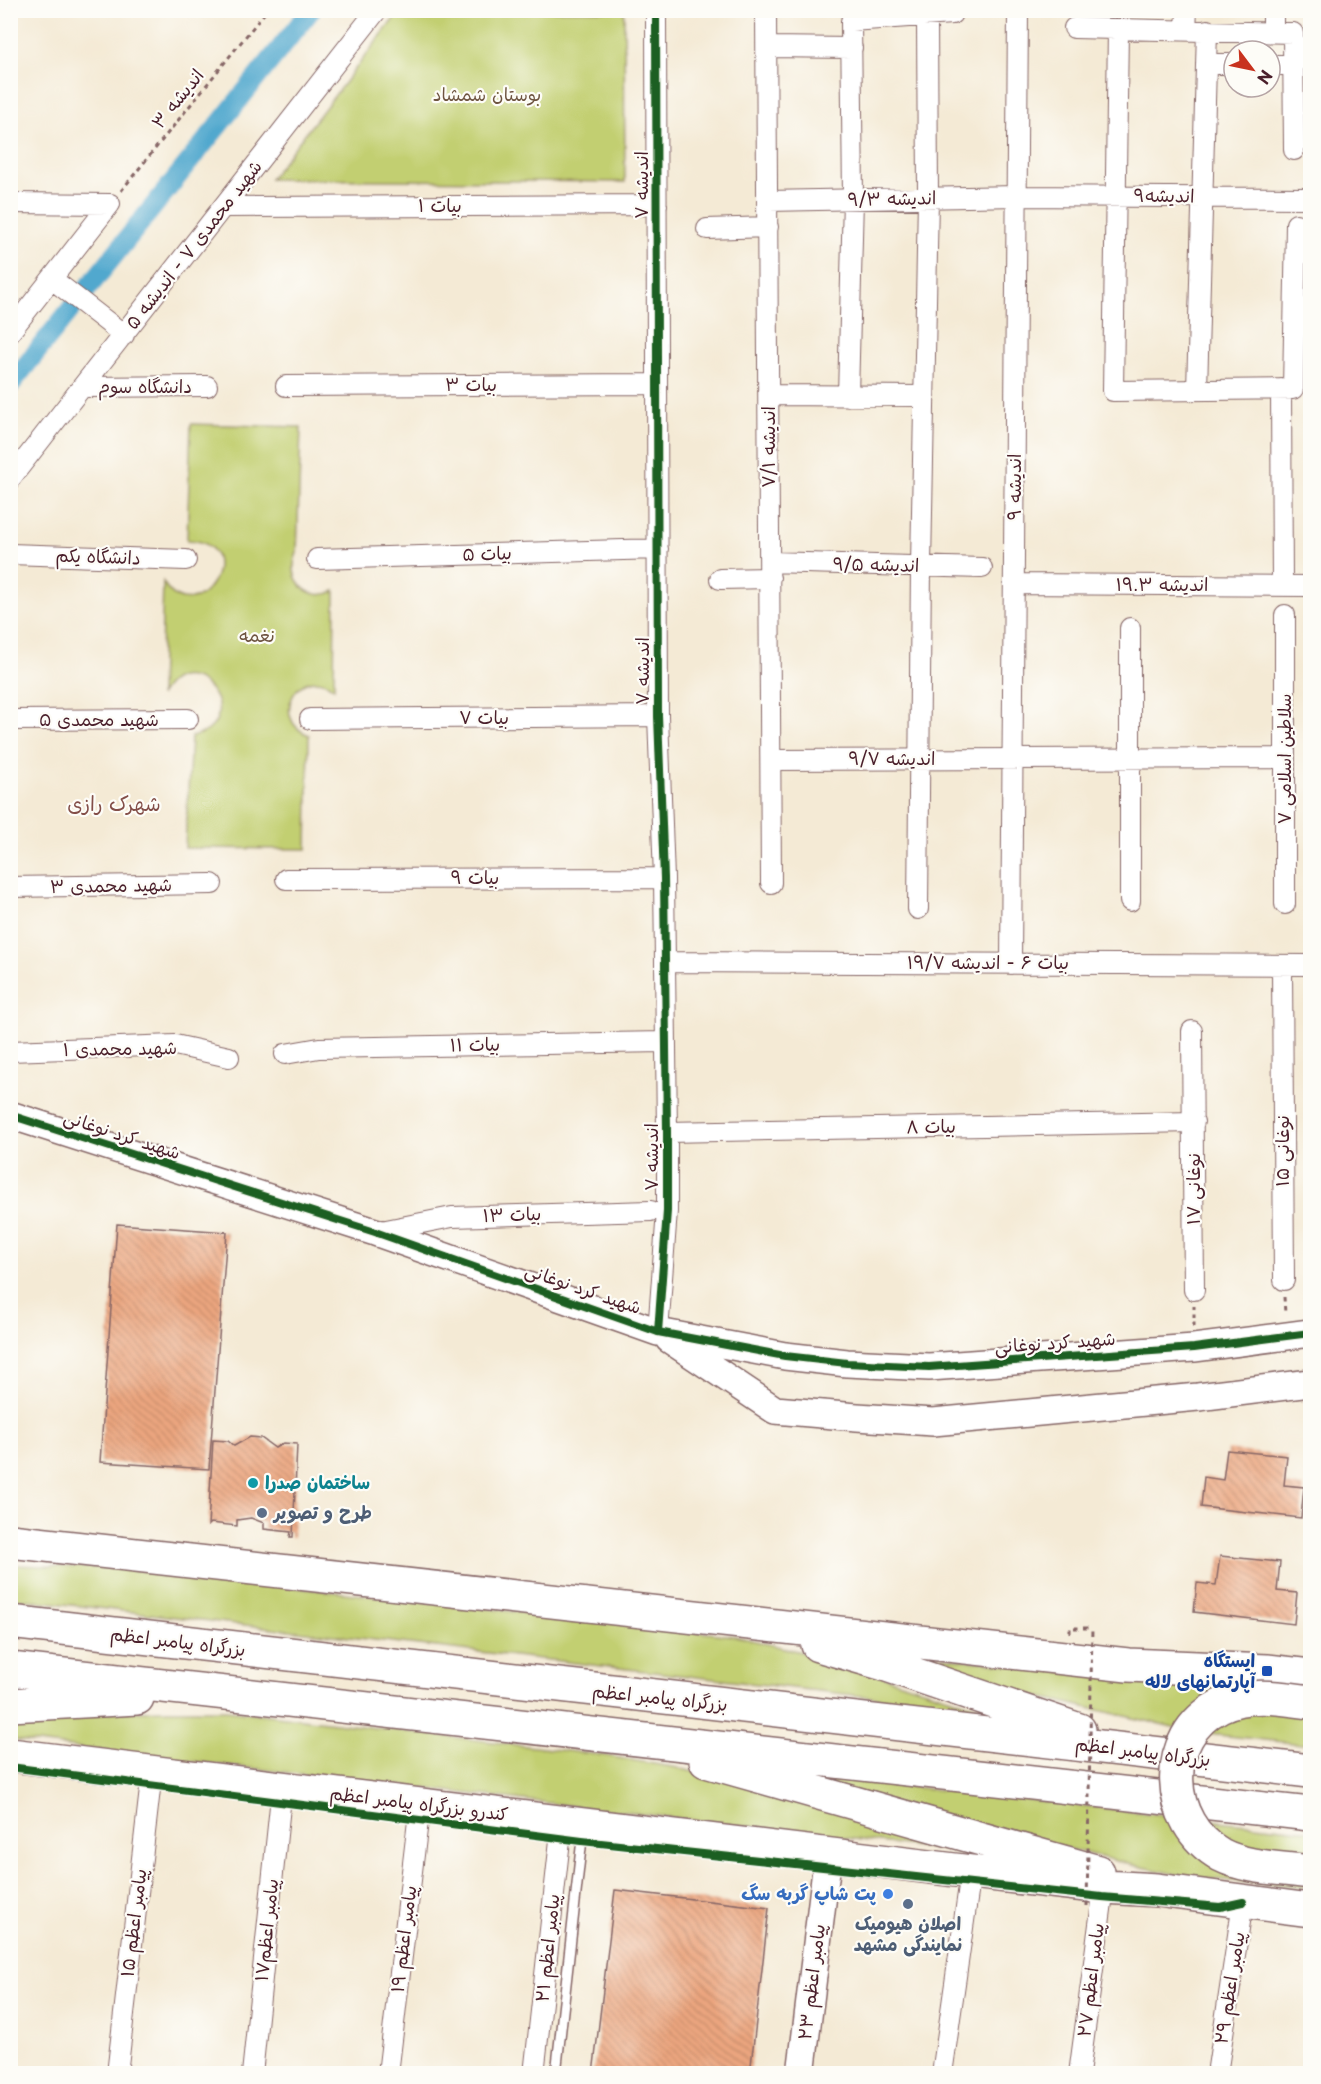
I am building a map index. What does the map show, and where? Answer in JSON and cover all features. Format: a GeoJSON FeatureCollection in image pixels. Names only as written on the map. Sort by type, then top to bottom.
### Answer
{"type":"FeatureCollection","features":[{"type":"Feature","properties":{"kind":"highway"},"geometry":{"type":"LineString","coordinates":[[10,1541],[718,1617],[1128,1665],[1267,1671],[1311,1676]]}},
{"type":"Feature","properties":{"kind":"highway"},"geometry":{"type":"LineString","coordinates":[[10,1550],[63,1547]]}},
{"type":"Feature","properties":{"kind":"highway"},"geometry":{"type":"LineString","coordinates":[[718,1617],[884,1664],[1141,1752]]}},
{"type":"Feature","properties":{"kind":"highway","name":"بزرگراه پیامبر اعظم"},"geometry":{"type":"LineString","coordinates":[[10,1622],[1311,1771]]}},
{"type":"Feature","properties":{"kind":"highway"},"geometry":{"type":"LineString","coordinates":[[10,1669],[1311,1814]]}},
{"type":"Feature","properties":{"kind":"highway"},"geometry":{"type":"LineString","coordinates":[[10,1706],[234,1693]]}},
{"type":"Feature","properties":{"kind":"highway"},"geometry":{"type":"LineString","coordinates":[[1311,1701],[1245,1698],[1220,1706],[1199,1721],[1184,1743],[1176,1768],[1179,1803],[1185,1820],[1201,1841],[1222,1856],[1247,1863],[1311,1872]]}},
{"type":"Feature","properties":{"kind":"highway"},"geometry":{"type":"LineString","coordinates":[[618,1736],[822,1795],[1007,1844],[1157,1890],[1311,1910]]}},
{"type":"Feature","properties":{"kind":"highway","name":"کندرو بزرگراه پیامبر اعظم"},"geometry":{"type":"LineString","coordinates":[[10,1755],[971,1872],[1093,1896],[1157,1890]]}},
{"type":"Feature","properties":{"kind":"street","name":"شهید محمدی ۷ - اندیشه ۵"},"geometry":{"type":"LineString","coordinates":[[10,479],[377,10]]}},
{"type":"Feature","properties":{"kind":"street","name":"اندیشه ۷"},"geometry":{"type":"LineString","coordinates":[[656,10],[658,716],[664,878],[664,1042],[667,1132],[667,1211],[658,1332]]}},
{"type":"Feature","properties":{"kind":"street","name":"اندیشه ۷/۱"},"geometry":{"type":"LineString","coordinates":[[766,10],[771,883]]}},
{"type":"Feature","properties":{"kind":"street","name":"اندیشه ۹"},"geometry":{"type":"LineString","coordinates":[[1011,964],[1018,10]]}},
{"type":"Feature","properties":{"kind":"street"},"geometry":{"type":"LineString","coordinates":[[1273,10],[1273,31]]}},
{"type":"Feature","properties":{"kind":"street"},"geometry":{"type":"LineString","coordinates":[[848,396],[853,199],[851,21],[952,14]]}},
{"type":"Feature","properties":{"kind":"street"},"geometry":{"type":"LineString","coordinates":[[918,909],[921,566],[928,198],[927,16]]}},
{"type":"Feature","properties":{"kind":"street"},"geometry":{"type":"LineString","coordinates":[[1074,28],[1118,29],[1187,20],[1207,30],[1293,33],[1294,150]]}},
{"type":"Feature","properties":{"kind":"street"},"geometry":{"type":"LineString","coordinates":[[1118,29],[1113,391],[1293,389],[1296,224]]}},
{"type":"Feature","properties":{"kind":"street"},"geometry":{"type":"LineString","coordinates":[[1197,390],[1207,30]]}},
{"type":"Feature","properties":{"kind":"street"},"geometry":{"type":"LineString","coordinates":[[767,47],[852,48]]}},
{"type":"Feature","properties":{"kind":"street"},"geometry":{"type":"LineString","coordinates":[[1206,64],[1222,64]]}},
{"type":"Feature","properties":{"kind":"street"},"geometry":{"type":"LineString","coordinates":[[1282,65],[1293,65]]}},
{"type":"Feature","properties":{"kind":"street","name":"اندیشه۹"},"geometry":{"type":"LineString","coordinates":[[1017,196],[1311,198]]}},
{"type":"Feature","properties":{"kind":"street","name":"اندیشه ۹/۳"},"geometry":{"type":"LineString","coordinates":[[768,201],[1017,196]]}},
{"type":"Feature","properties":{"kind":"street"},"geometry":{"type":"LineString","coordinates":[[10,203],[110,204]]}},
{"type":"Feature","properties":{"kind":"street"},"geometry":{"type":"LineString","coordinates":[[10,332],[110,204]]}},
{"type":"Feature","properties":{"kind":"street","name":"بیات ۱"},"geometry":{"type":"LineString","coordinates":[[223,207],[657,205]]}},
{"type":"Feature","properties":{"kind":"street"},"geometry":{"type":"LineString","coordinates":[[707,229],[768,227]]}},
{"type":"Feature","properties":{"kind":"street"},"geometry":{"type":"LineString","coordinates":[[52,279],[124,335]]}},
{"type":"Feature","properties":{"kind":"street","name":"بیات ۳"},"geometry":{"type":"LineString","coordinates":[[286,386],[657,384]]}},
{"type":"Feature","properties":{"kind":"street","name":"دانشگاه سوم"},"geometry":{"type":"LineString","coordinates":[[82,387],[207,386]]}},
{"type":"Feature","properties":{"kind":"street"},"geometry":{"type":"LineString","coordinates":[[1281,389],[1282,586]]}},
{"type":"Feature","properties":{"kind":"street"},"geometry":{"type":"LineString","coordinates":[[769,395],[924,396]]}},
{"type":"Feature","properties":{"kind":"street","name":"بیات ۵"},"geometry":{"type":"LineString","coordinates":[[317,559],[658,549]]}},
{"type":"Feature","properties":{"kind":"street","name":"دانشگاه یکم"},"geometry":{"type":"LineString","coordinates":[[10,555],[186,560]]}},
{"type":"Feature","properties":{"kind":"street","name":"اندیشه ۹/۵"},"geometry":{"type":"LineString","coordinates":[[720,579],[770,570],[921,566],[982,568]]}},
{"type":"Feature","properties":{"kind":"street","name":"اندیشه ۱۹.۳"},"geometry":{"type":"LineString","coordinates":[[1014,584],[1311,586]]}},
{"type":"Feature","properties":{"kind":"street","name":"سلاطین اسلامی ۷"},"geometry":{"type":"LineString","coordinates":[[1285,904],[1286,615]]}},
{"type":"Feature","properties":{"kind":"street"},"geometry":{"type":"LineString","coordinates":[[1130,628],[1130,902]]}},
{"type":"Feature","properties":{"kind":"street","name":"بیات ۷"},"geometry":{"type":"LineString","coordinates":[[310,719],[658,716]]}},
{"type":"Feature","properties":{"kind":"street","name":"شهید محمدی ۵"},"geometry":{"type":"LineString","coordinates":[[10,720],[188,719]]}},
{"type":"Feature","properties":{"kind":"street","name":"اندیشه ۹/۷"},"geometry":{"type":"LineString","coordinates":[[771,760],[1285,758]]}},
{"type":"Feature","properties":{"kind":"street","name":"بیات ۹"},"geometry":{"type":"LineString","coordinates":[[286,879],[664,878]]}},
{"type":"Feature","properties":{"kind":"street","name":"شهید محمدی ۳"},"geometry":{"type":"LineString","coordinates":[[10,887],[212,884]]}},
{"type":"Feature","properties":{"kind":"street","name":"بیات ۶ - اندیشه ۱۹/۷"},"geometry":{"type":"LineString","coordinates":[[664,962],[1311,965]]}},
{"type":"Feature","properties":{"kind":"street","name":"نوغانی ۱۵"},"geometry":{"type":"LineString","coordinates":[[1282,965],[1284,1280]]}},
{"type":"Feature","properties":{"kind":"street","name":"نوغانی ۱۷"},"geometry":{"type":"LineString","coordinates":[[1192,1031],[1194,1290]]}},
{"type":"Feature","properties":{"kind":"street","name":"بیات ۱۱"},"geometry":{"type":"LineString","coordinates":[[285,1054],[319,1048],[664,1042]]}},
{"type":"Feature","properties":{"kind":"street","name":"شهید محمدی ۱"},"geometry":{"type":"LineString","coordinates":[[10,1051],[176,1046],[229,1058]]}},
{"type":"Feature","properties":{"kind":"street","name":"شهید کرد نوغانی"},"geometry":{"type":"LineString","coordinates":[[10,1115],[375,1232],[658,1332],[785,1356],[847,1363],[929,1367],[1194,1348],[1298,1335]]}},
{"type":"Feature","properties":{"kind":"street","name":"بیات ۸"},"geometry":{"type":"LineString","coordinates":[[667,1132],[1194,1122]]}},
{"type":"Feature","properties":{"kind":"street","name":"بیات ۱۳"},"geometry":{"type":"LineString","coordinates":[[375,1232],[452,1217],[651,1211]]}},
{"type":"Feature","properties":{"kind":"street","name":"شهید کرد نوغانی"},"geometry":{"type":"LineString","coordinates":[[658,1332],[775,1410],[857,1417],[933,1422],[1198,1397],[1311,1383]]}},
{"type":"Feature","properties":{"kind":"street","name":"پیامبر اعظم ۱۵"},"geometry":{"type":"LineString","coordinates":[[117,2073],[152,1772]]}},
{"type":"Feature","properties":{"kind":"street","name":"پیامبر اعظم۱۷"},"geometry":{"type":"LineString","coordinates":[[252,2073],[282,1787]]}},
{"type":"Feature","properties":{"kind":"street","name":"پیامبر اعظم ۱۹"},"geometry":{"type":"LineString","coordinates":[[388,2073],[420,1804]]}},
{"type":"Feature","properties":{"kind":"street","name":"پیامبر اعظم ۲۱"},"geometry":{"type":"LineString","coordinates":[[534,2073],[573,1823]]}},
{"type":"Feature","properties":{"kind":"street","name":"پیامبر اعظم ۲۳"},"geometry":{"type":"LineString","coordinates":[[801,2073],[828,1854]]}},
{"type":"Feature","properties":{"kind":"street"},"geometry":{"type":"LineString","coordinates":[[942,2073],[971,1872]]}},
{"type":"Feature","properties":{"kind":"street","name":"پیامبر اعظم ۲۷"},"geometry":{"type":"LineString","coordinates":[[1079,2073],[1093,1896]]}},
{"type":"Feature","properties":{"kind":"street","name":"پیامبر اعظم ۲۹"},"geometry":{"type":"LineString","coordinates":[[1217,2073],[1243,1902]]}},
{"type":"Feature","properties":{"kind":"lane"},"geometry":{"type":"LineString","coordinates":[[556,2073],[573,1823]]}},
{"type":"Feature","properties":{"kind":"path"},"geometry":{"type":"LineString","coordinates":[[1284,1280],[1298,1335]]}},
{"type":"Feature","properties":{"kind":"path"},"geometry":{"type":"LineString","coordinates":[[1194,1290],[1194,1348]]}},
{"type":"Feature","properties":{"kind":"path"},"geometry":{"type":"LineString","coordinates":[[1078,1636],[1070,1636],[1070,1628],[1092,1628],[1093,1896]]}},
{"type":"Feature","properties":{"kind":"green space","name":"بوستان شمشاد"},"geometry":{"type":"Polygon","coordinates":[[[400,11],[624,11],[625,182],[270,179],[400,11]]]}},
{"type":"Feature","properties":{"kind":"green space","name":"نغمه"},"geometry":{"type":"Polygon","coordinates":[[[191,424],[301,427],[297,553],[294,572],[297,580],[308,592],[325,594],[335,591],[334,688],[321,682],[310,682],[300,687],[293,696],[290,706],[291,718],[297,728],[309,735],[307,849],[185,848],[191,737],[210,729],[218,717],[217,703],[211,690],[200,680],[186,676],[172,681],[160,696],[163,582],[176,596],[190,599],[203,594],[213,583],[218,569],[216,555],[207,545],[187,540],[191,424]]]}},
{"type":"Feature","properties":{"kind":"green space"},"geometry":{"type":"Polygon","coordinates":[[[11,1565],[117,1568],[735,1636],[818,1656],[992,1711],[11,1598],[11,1565]]]}},
{"type":"Feature","properties":{"kind":"green space"},"geometry":{"type":"Polygon","coordinates":[[[892,1651],[1106,1677],[1310,1694],[1310,1745],[1200,1733],[1031,1695],[892,1651]]]}},
{"type":"Feature","properties":{"kind":"green space"},"geometry":{"type":"Polygon","coordinates":[[[163,1710],[227,1710],[601,1755],[678,1768],[971,1841],[1025,1859],[11,1740],[10,1717],[163,1710]]]}},
{"type":"Feature","properties":{"kind":"green space"},"geometry":{"type":"Polygon","coordinates":[[[768,1771],[1310,1831],[1310,1889],[1184,1876],[1128,1864],[768,1771]]]}},
{"type":"Feature","properties":{"kind":"building"},"geometry":{"type":"Polygon","coordinates":[[[117,1224],[227,1232],[209,1469],[100,1462],[117,1224]]]}},
{"type":"Feature","properties":{"kind":"building","name":"ساختمان صدرا"},"geometry":{"type":"Polygon","coordinates":[[[250,1437],[261,1438],[275,1448],[283,1443],[297,1444],[293,1537],[290,1537],[291,1532],[264,1529],[264,1523],[251,1518],[237,1520],[237,1526],[211,1523],[208,1526],[213,1440],[228,1441],[234,1446],[250,1437]]]}},
{"type":"Feature","properties":{"kind":"building"},"geometry":{"type":"Polygon","coordinates":[[[1227,1450],[1287,1456],[1284,1485],[1304,1487],[1301,1518],[1201,1507],[1204,1477],[1223,1480],[1227,1450]]]}},
{"type":"Feature","properties":{"kind":"building"},"geometry":{"type":"Polygon","coordinates":[[[1220,1556],[1280,1562],[1277,1591],[1297,1593],[1294,1624],[1194,1612],[1197,1583],[1216,1585],[1220,1556]]]}},
{"type":"Feature","properties":{"kind":"building"},"geometry":{"type":"Polygon","coordinates":[[[1308,1598],[1310,1598],[1310,1628],[1305,1627],[1308,1598]]]}},
{"type":"Feature","properties":{"kind":"building"},"geometry":{"type":"Polygon","coordinates":[[[615,1890],[769,1908],[750,2074],[593,2074],[615,1890]]]}},
{"type":"Feature","properties":{"kind":"waterway"},"geometry":{"type":"LineString","coordinates":[[10,385],[311,10]]}},
{"type":"Feature","properties":{"kind":"cycle path"},"geometry":{"type":"LineString","coordinates":[[656,10],[658,716],[664,878],[667,1132],[667,1211],[658,1332]]}},
{"type":"Feature","properties":{"kind":"cycle path"},"geometry":{"type":"LineString","coordinates":[[10,1115],[375,1232],[658,1332],[785,1356],[847,1363],[929,1367],[1194,1348],[1310,1333]]}},
{"type":"Feature","properties":{"kind":"cycle path"},"geometry":{"type":"LineString","coordinates":[[10,1767],[582,1841],[1102,1897],[1220,1907],[1243,1902]]}},
{"type":"Feature","properties":{"kind":"place","name":"ساختمان صدرا"},"geometry":{"type":"Point","coordinates":[253,1483]}},
{"type":"Feature","properties":{"kind":"place","name":"طرح و تصویر"},"geometry":{"type":"Point","coordinates":[262,1513]}},
{"type":"Feature","properties":{"kind":"place","name":"ایستگاه آپارتمانهای لاله"},"geometry":{"type":"Point","coordinates":[1267,1671]}},
{"type":"Feature","properties":{"kind":"place","name":"پت شاپ گربه سگ"},"geometry":{"type":"Point","coordinates":[888,1894]}},
{"type":"Feature","properties":{"kind":"place","name":"اصلان هیومیک نمایندگی مشهد"},"geometry":{"type":"Point","coordinates":[908,1904]}},
{"type":"Feature","properties":{"kind":"district","name":"شهرک رازی"},"geometry":{"type":"Point","coordinates":[114,804]}}]}
